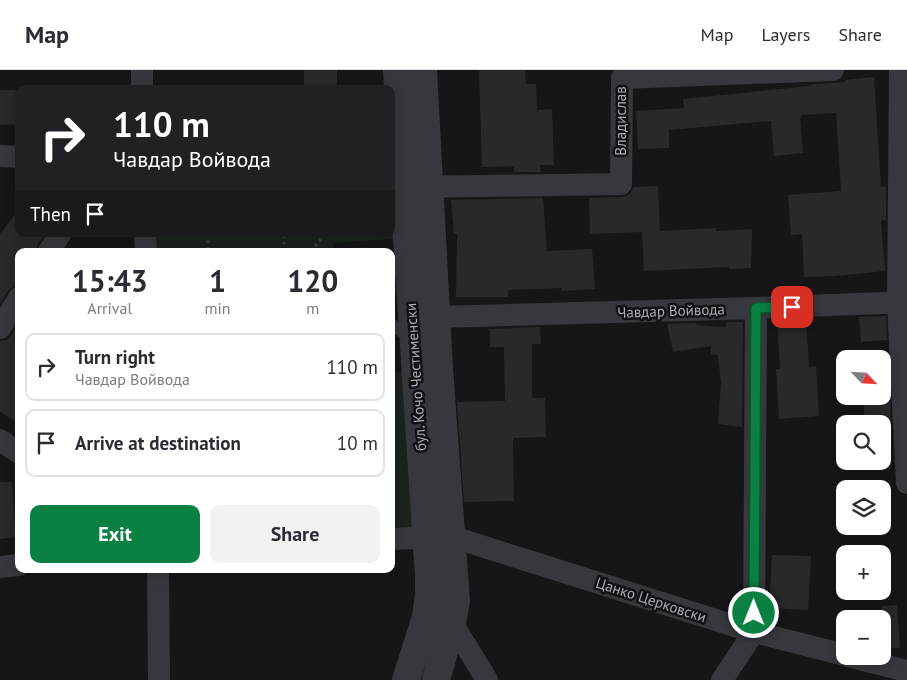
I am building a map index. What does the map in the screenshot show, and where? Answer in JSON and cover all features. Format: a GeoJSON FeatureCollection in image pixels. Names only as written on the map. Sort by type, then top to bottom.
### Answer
{"type":"FeatureCollection","features":[{"type":"Feature","properties":{"kind":"street"},"geometry":{"type":"LineString","coordinates":[[142,70],[142,85]]}},
{"type":"Feature","properties":{"kind":"street","name":"бул. Кочо Честименски"},"geometry":{"type":"LineString","coordinates":[[397,70],[408,187],[408,247],[414,343],[456,601],[452,623],[436,680]]}},
{"type":"Feature","properties":{"kind":"street","name":"бул. Кочо Честименски"},"geometry":{"type":"LineString","coordinates":[[406,680],[426,617],[429,576],[446,538],[436,317],[408,187],[424,70]]}},
{"type":"Feature","properties":{"kind":"street","name":"Владислав"},"geometry":{"type":"LineString","coordinates":[[408,187],[621,184],[622,78],[833,70]]}},
{"type":"Feature","properties":{"kind":"street"},"geometry":{"type":"LineString","coordinates":[[900,70],[907,481]]}},
{"type":"Feature","properties":{"kind":"street"},"geometry":{"type":"LineString","coordinates":[[0,156],[15,157]]}},
{"type":"Feature","properties":{"kind":"street"},"geometry":{"type":"LineString","coordinates":[[51,248],[58,237]]}},
{"type":"Feature","properties":{"kind":"street","name":"Чавдар Войвода"},"geometry":{"type":"LineString","coordinates":[[436,317],[903,303]]}},
{"type":"Feature","properties":{"kind":"street"},"geometry":{"type":"LineString","coordinates":[[0,328],[15,304]]}},
{"type":"Feature","properties":{"kind":"street"},"geometry":{"type":"LineString","coordinates":[[722,680],[754,632],[756,308]]}},
{"type":"Feature","properties":{"kind":"street"},"geometry":{"type":"LineString","coordinates":[[0,440],[15,450]]}},
{"type":"Feature","properties":{"kind":"street","name":"Цанко Церковски"},"geometry":{"type":"LineString","coordinates":[[395,539],[446,538],[754,632],[836,653]]}},
{"type":"Feature","properties":{"kind":"street"},"geometry":{"type":"LineString","coordinates":[[158,573],[159,680]]}},
{"type":"Feature","properties":{"kind":"street"},"geometry":{"type":"LineString","coordinates":[[452,623],[487,680]]}},
{"type":"Feature","properties":{"kind":"street","name":"Цанко Церковски"},"geometry":{"type":"LineString","coordinates":[[883,665],[907,671]]}},
{"type":"Feature","properties":{"kind":"lane"},"geometry":{"type":"LineString","coordinates":[[395,268],[408,247]]}},
{"type":"Feature","properties":{"kind":"lane"},"geometry":{"type":"LineString","coordinates":[[395,327],[414,343]]}},
{"type":"Feature","properties":{"kind":"path"},"geometry":{"type":"LineString","coordinates":[[313,248],[322,237]]}},
{"type":"Feature","properties":{"kind":"shaded area"},"geometry":{"type":"Polygon","coordinates":[[[395,199],[407,238],[333,243],[333,248],[146,248],[145,237],[395,237],[395,199]]]}},
{"type":"Feature","properties":{"kind":"shaded area"},"geometry":{"type":"Polygon","coordinates":[[[416,371],[427,538],[395,539],[395,373],[416,371]]]}},
{"type":"Feature","properties":{"kind":"building"},"geometry":{"type":"Polygon","coordinates":[[[304,70],[337,70],[337,85],[304,85],[304,70]]]}},
{"type":"Feature","properties":{"kind":"building"},"geometry":{"type":"Polygon","coordinates":[[[479,70],[525,70],[526,84],[536,84],[537,110],[552,109],[554,165],[540,165],[541,172],[514,172],[514,166],[482,167],[479,70]]]}},
{"type":"Feature","properties":{"kind":"building"},"geometry":{"type":"Polygon","coordinates":[[[874,77],[881,187],[886,186],[886,220],[881,221],[885,271],[804,277],[802,234],[791,235],[788,195],[841,191],[836,113],[801,115],[803,153],[774,156],[771,121],[669,130],[669,148],[638,149],[636,111],[684,108],[683,99],[845,82],[845,80],[874,77]]]}},
{"type":"Feature","properties":{"kind":"building"},"geometry":{"type":"Polygon","coordinates":[[[0,90],[15,90],[15,124],[0,125],[0,90]]]}},
{"type":"Feature","properties":{"kind":"building"},"geometry":{"type":"Polygon","coordinates":[[[658,186],[660,231],[716,228],[716,231],[752,229],[751,268],[729,269],[729,267],[644,271],[642,232],[590,234],[589,198],[622,197],[628,195],[634,187],[658,186]]]}},
{"type":"Feature","properties":{"kind":"building"},"geometry":{"type":"Polygon","coordinates":[[[543,198],[547,251],[592,249],[595,289],[562,291],[562,288],[508,290],[508,297],[456,297],[457,234],[454,234],[451,200],[543,198]]]}},
{"type":"Feature","properties":{"kind":"building"},"geometry":{"type":"Polygon","coordinates":[[[15,214],[15,237],[43,237],[37,248],[15,248],[15,286],[8,291],[0,303],[0,234],[15,214]]]}},
{"type":"Feature","properties":{"kind":"building"},"geometry":{"type":"Polygon","coordinates":[[[886,316],[887,340],[861,342],[859,317],[886,316]]]}},
{"type":"Feature","properties":{"kind":"building"},"geometry":{"type":"Polygon","coordinates":[[[806,319],[809,367],[816,366],[819,416],[779,419],[776,369],[780,369],[777,320],[806,319]]]}},
{"type":"Feature","properties":{"kind":"building"},"geometry":{"type":"Polygon","coordinates":[[[726,322],[743,322],[742,427],[718,424],[721,383],[718,355],[711,354],[711,346],[673,352],[667,324],[696,323],[696,325],[726,327],[726,322]]]}},
{"type":"Feature","properties":{"kind":"building"},"geometry":{"type":"Polygon","coordinates":[[[540,327],[541,344],[532,344],[532,398],[545,398],[546,437],[513,438],[514,501],[464,502],[457,402],[505,401],[504,347],[490,347],[490,329],[540,327]]]}},
{"type":"Feature","properties":{"kind":"building"},"geometry":{"type":"Polygon","coordinates":[[[15,329],[15,421],[0,412],[0,341],[6,340],[15,329]]]}},
{"type":"Feature","properties":{"kind":"building"},"geometry":{"type":"Polygon","coordinates":[[[864,405],[890,405],[891,415],[864,415],[864,405]]]}},
{"type":"Feature","properties":{"kind":"building"},"geometry":{"type":"Polygon","coordinates":[[[0,482],[12,482],[15,537],[0,539],[0,482]]]}},
{"type":"Feature","properties":{"kind":"building"},"geometry":{"type":"Polygon","coordinates":[[[772,555],[811,556],[808,610],[769,608],[772,555]]]}},
{"type":"Feature","properties":{"kind":"building"},"geometry":{"type":"Polygon","coordinates":[[[897,605],[900,648],[891,648],[891,610],[882,610],[882,606],[897,605]]]}},
{"type":"Feature","properties":{"kind":"route"},"geometry":{"type":"LineString","coordinates":[[754,613],[756,308],[792,307]]}}]}
